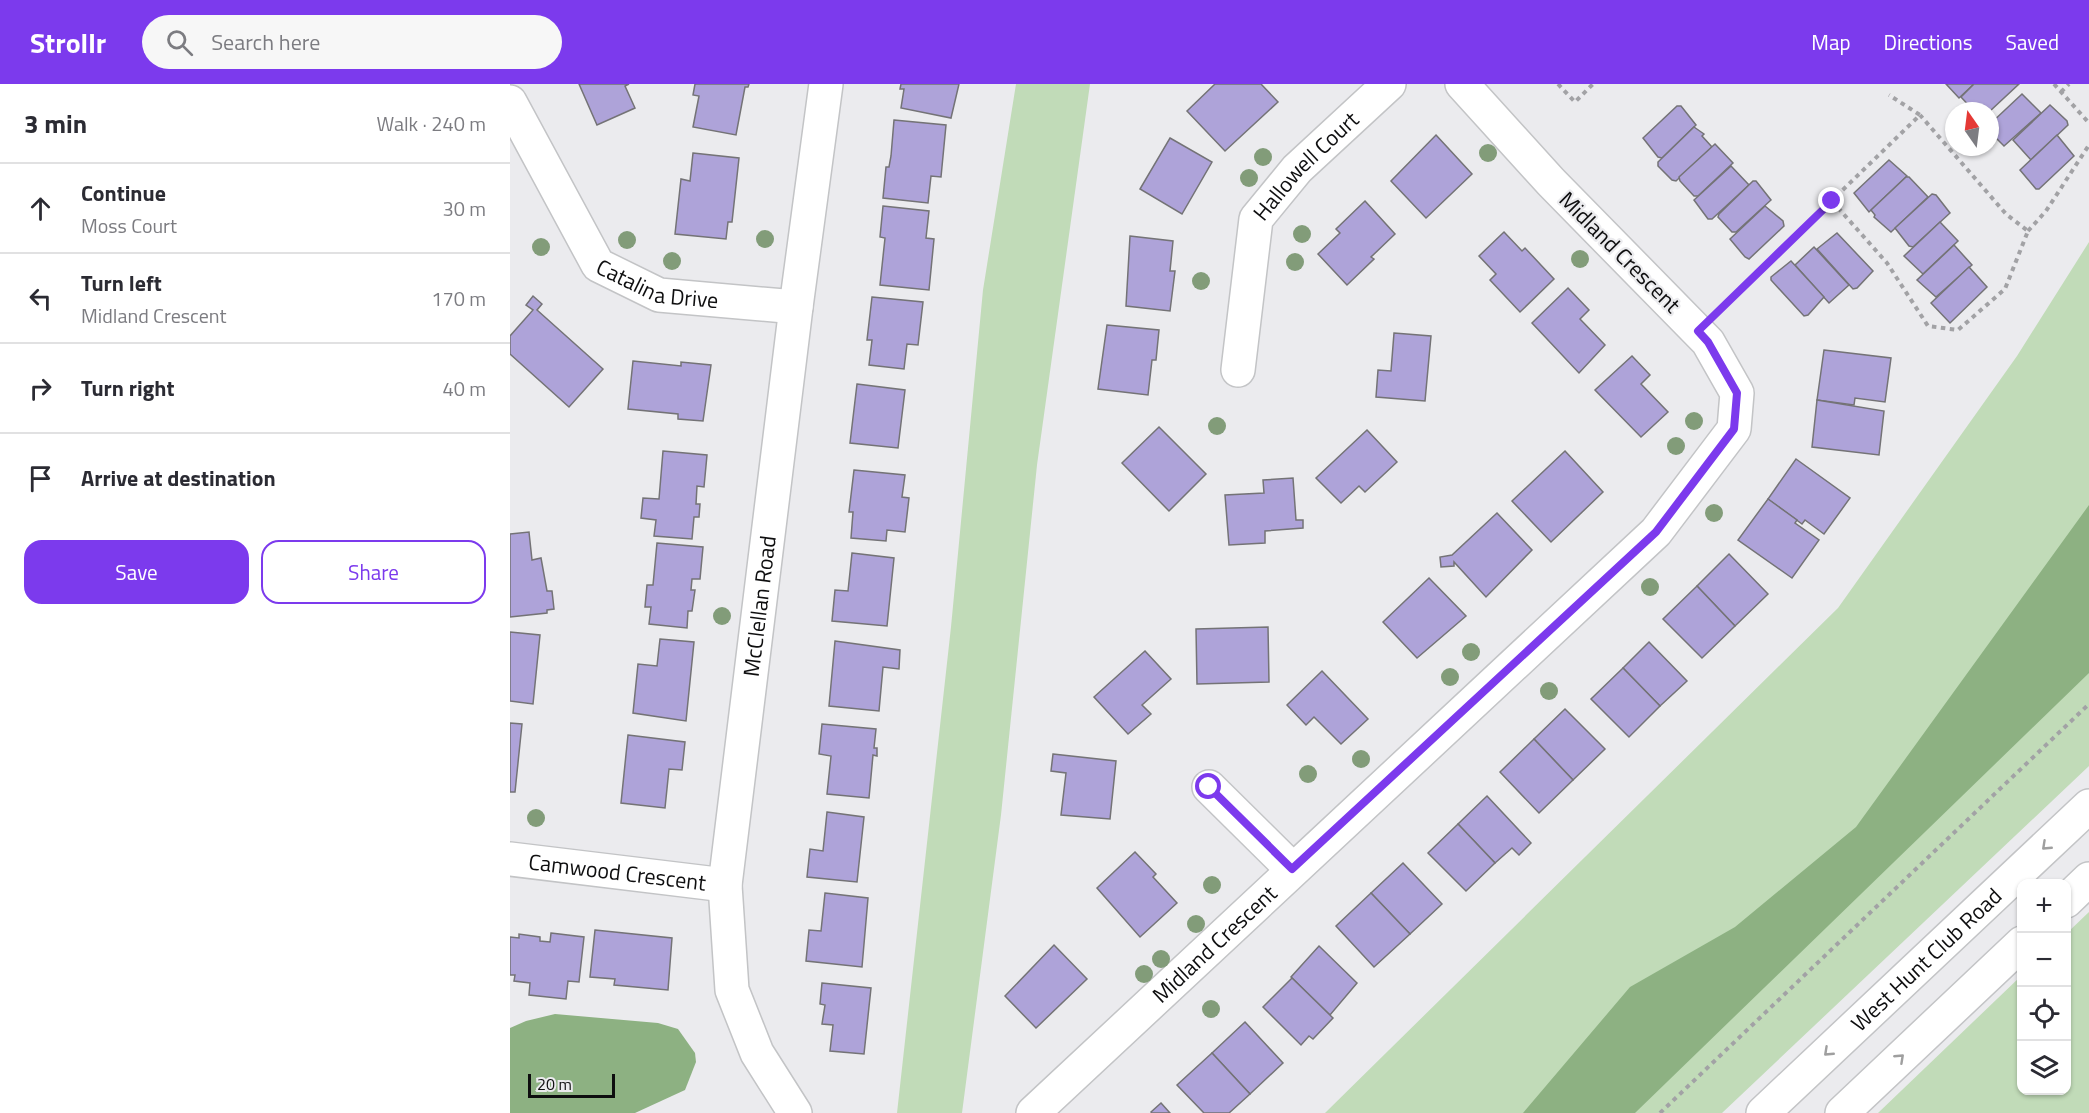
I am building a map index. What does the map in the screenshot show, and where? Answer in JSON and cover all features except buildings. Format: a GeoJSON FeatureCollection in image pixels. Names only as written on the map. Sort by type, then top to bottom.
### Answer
{"type":"FeatureCollection","features":[{"type":"Feature","properties":{"kind":"street","name":"McClellan Road"},"geometry":{"type":"LineString","coordinates":[[795,1113],[757,1053],[732,990],[725,885],[796,307],[826,84]]}},
{"type":"Feature","properties":{"kind":"street","name":"Hallowell Court"},"geometry":{"type":"LineString","coordinates":[[1239,370],[1256,219],[1297,169],[1389,84]]}},
{"type":"Feature","properties":{"kind":"street","name":"Midland Crescent"},"geometry":{"type":"LineString","coordinates":[[1033,1113],[1663,523],[1734,429],[1737,393],[1708,342],[1551,182],[1462,84]]}},
{"type":"Feature","properties":{"kind":"street","name":"Catalina Drive"},"geometry":{"type":"LineString","coordinates":[[510,102],[598,265],[659,295],[796,307]]}},
{"type":"Feature","properties":{"kind":"street"},"geometry":{"type":"LineString","coordinates":[[1209,787],[1292,869]]}},
{"type":"Feature","properties":{"kind":"street","name":"West Hunt Club Road"},"geometry":{"type":"LineString","coordinates":[[1763,1113],[2089,806]]}},
{"type":"Feature","properties":{"kind":"street","name":"Camwood Crescent"},"geometry":{"type":"LineString","coordinates":[[510,859],[725,885]]}},
{"type":"Feature","properties":{"kind":"street"},"geometry":{"type":"LineString","coordinates":[[2071,897],[2089,879]]}},
{"type":"Feature","properties":{"kind":"street"},"geometry":{"type":"LineString","coordinates":[[1842,1113],[2017,948]]}},
{"type":"Feature","properties":{"kind":"path"},"geometry":{"type":"LineString","coordinates":[[1558,84],[1575,102],[1593,84]]}},
{"type":"Feature","properties":{"kind":"path"},"geometry":{"type":"LineString","coordinates":[[2054,84],[2089,123]]}},
{"type":"Feature","properties":{"kind":"path"},"geometry":{"type":"LineString","coordinates":[[2061,92],[2069,84]]}},
{"type":"Feature","properties":{"kind":"path"},"geometry":{"type":"LineString","coordinates":[[1889,95],[1920,115],[2006,214],[2028,231]]}},
{"type":"Feature","properties":{"kind":"path"},"geometry":{"type":"LineString","coordinates":[[1698,331],[1920,115]]}},
{"type":"Feature","properties":{"kind":"path"},"geometry":{"type":"LineString","coordinates":[[1832,201],[1887,263],[1928,326],[1958,330],[2005,289],[2028,231],[2046,211],[2089,145]]}},
{"type":"Feature","properties":{"kind":"path"},"geometry":{"type":"LineString","coordinates":[[1660,1113],[2089,704]]}},
{"type":"Feature","properties":{"kind":"green space"},"geometry":{"type":"Polygon","coordinates":[[[1016,84],[1090,84],[1037,465],[1001,815],[962,1113],[897,1113],[951,627],[983,290],[1016,84]]]}},
{"type":"Feature","properties":{"kind":"green space"},"geometry":{"type":"Polygon","coordinates":[[[2089,242],[2089,766],[1722,1113],[1325,1113],[1838,608],[2017,356],[2089,242]]]}},
{"type":"Feature","properties":{"kind":"green space"},"geometry":{"type":"Polygon","coordinates":[[[2089,505],[2089,673],[1635,1113],[1523,1113],[1630,987],[1735,927],[1856,827],[2089,505]]]}},
{"type":"Feature","properties":{"kind":"green space"},"geometry":{"type":"Polygon","coordinates":[[[2089,912],[2089,1113],[1878,1113],[2017,980],[2017,1095],[2071,1095],[2071,929],[2089,912]]]}},
{"type":"Feature","properties":{"kind":"green space"},"geometry":{"type":"Polygon","coordinates":[[[555,1014],[658,1023],[678,1029],[695,1053],[696,1062],[685,1090],[635,1113],[510,1113],[510,1028],[526,1021],[555,1014]]]}},
{"type":"Feature","properties":{"kind":"route"},"geometry":{"type":"LineString","coordinates":[[1209,787],[1292,869],[1656,532],[1734,429],[1737,393],[1723,365],[1698,331],[1832,201]]}}]}
